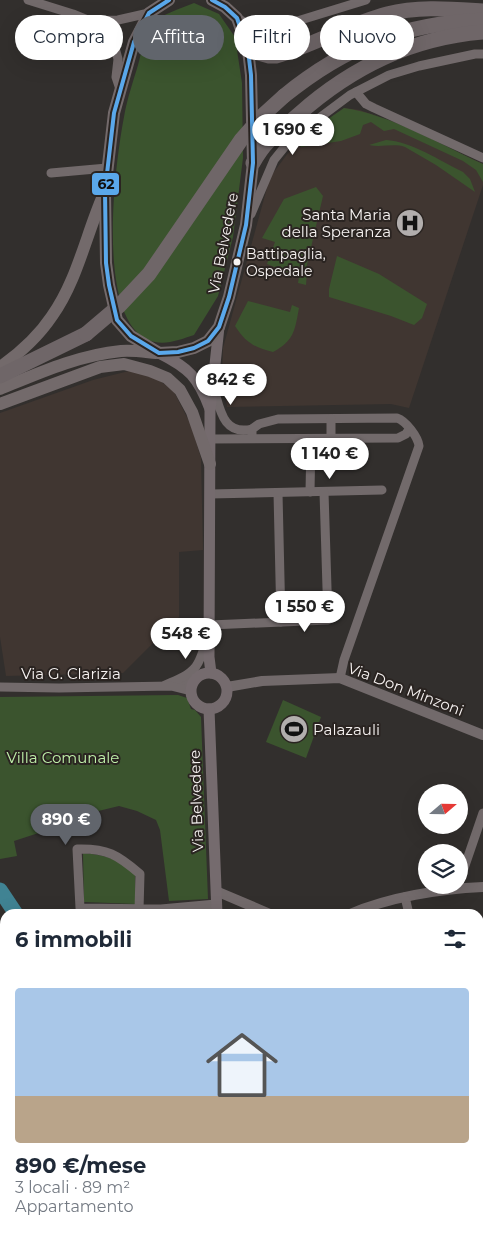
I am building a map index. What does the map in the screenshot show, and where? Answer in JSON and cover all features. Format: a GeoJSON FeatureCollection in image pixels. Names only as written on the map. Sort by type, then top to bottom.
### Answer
{"type":"FeatureCollection","features":[{"type":"Feature","properties":{"kind":"highway"},"geometry":{"type":"LineString","coordinates":[[310,43],[374,18],[399,12],[440,9],[483,11]]}},
{"type":"Feature","properties":{"kind":"highway"},"geometry":{"type":"LineString","coordinates":[[0,376],[86,334],[120,306],[149,274],[241,140],[262,116],[284,96],[324,66],[365,44],[404,31],[435,24],[483,20]]}},
{"type":"Feature","properties":{"kind":"highway"},"geometry":{"type":"LineString","coordinates":[[252,164],[267,142],[350,74],[415,45],[469,33],[483,32]]}},
{"type":"Feature","properties":{"kind":"main road","name":"Via Belvedere"},"geometry":{"type":"LineString","coordinates":[[169,0],[149,13],[134,42],[114,113],[105,191],[108,285],[117,320],[132,336],[178,363],[192,374],[202,388],[210,411]]}},
{"type":"Feature","properties":{"kind":"main road","name":"Via Belvedere"},"geometry":{"type":"LineString","coordinates":[[212,0],[224,3],[234,15]]}},
{"type":"Feature","properties":{"kind":"main road","name":"Via Belvedere"},"geometry":{"type":"LineString","coordinates":[[211,673],[210,411],[219,327],[229,297],[246,225],[252,164],[249,60]]}},
{"type":"Feature","properties":{"kind":"main road"},"geometry":{"type":"LineString","coordinates":[[0,367],[25,349],[52,317],[67,292],[105,191]]}},
{"type":"Feature","properties":{"kind":"main road","name":"Via Belvedere"},"geometry":{"type":"LineString","coordinates":[[159,353],[178,352],[194,348],[208,341],[219,327]]}},
{"type":"Feature","properties":{"kind":"main road"},"geometry":{"type":"LineString","coordinates":[[0,389],[96,355],[123,351],[159,353]]}},
{"type":"Feature","properties":{"kind":"main road"},"geometry":{"type":"LineString","coordinates":[[0,404],[100,367],[124,364],[150,371],[167,378],[180,390],[192,412],[210,464]]}},
{"type":"Feature","properties":{"kind":"main road"},"geometry":{"type":"LineString","coordinates":[[211,673],[221,678],[227,687],[228,693],[223,703],[214,709],[197,704],[191,691],[196,679],[211,673]]}},
{"type":"Feature","properties":{"kind":"main road","name":"Via Belvedere"},"geometry":{"type":"LineString","coordinates":[[209,709],[217,909]]}},
{"type":"Feature","properties":{"kind":"street"},"geometry":{"type":"LineString","coordinates":[[28,0],[75,15]]}},
{"type":"Feature","properties":{"kind":"street"},"geometry":{"type":"LineString","coordinates":[[310,17],[366,0]]}},
{"type":"Feature","properties":{"kind":"street"},"geometry":{"type":"LineString","coordinates":[[123,19],[149,13]]}},
{"type":"Feature","properties":{"kind":"street"},"geometry":{"type":"LineString","coordinates":[[246,225],[274,160],[291,139],[353,94],[389,75],[418,66],[483,54]]}},
{"type":"Feature","properties":{"kind":"street"},"geometry":{"type":"LineString","coordinates":[[118,60],[116,77],[120,89]]}},
{"type":"Feature","properties":{"kind":"street"},"geometry":{"type":"LineString","coordinates":[[353,94],[374,108],[483,158]]}},
{"type":"Feature","properties":{"kind":"street"},"geometry":{"type":"LineString","coordinates":[[51,173],[107,168]]}},
{"type":"Feature","properties":{"kind":"street"},"geometry":{"type":"LineString","coordinates":[[213,385],[226,423],[233,428],[248,430],[252,434]]}},
{"type":"Feature","properties":{"kind":"street"},"geometry":{"type":"LineString","coordinates":[[252,434],[259,424],[278,419],[397,418],[406,423],[409,429],[417,436],[419,446],[344,660],[340,678]]}},
{"type":"Feature","properties":{"kind":"street"},"geometry":{"type":"LineString","coordinates":[[331,419],[331,439]]}},
{"type":"Feature","properties":{"kind":"street"},"geometry":{"type":"LineString","coordinates":[[211,439],[252,434],[331,439],[398,438],[406,434],[409,429]]}},
{"type":"Feature","properties":{"kind":"street"},"geometry":{"type":"LineString","coordinates":[[310,492],[311,438]]}},
{"type":"Feature","properties":{"kind":"street"},"geometry":{"type":"LineString","coordinates":[[210,494],[382,490]]}},
{"type":"Feature","properties":{"kind":"street"},"geometry":{"type":"LineString","coordinates":[[167,686],[198,665],[210,631],[281,622],[328,620],[324,492]]}},
{"type":"Feature","properties":{"kind":"street"},"geometry":{"type":"LineString","coordinates":[[278,493],[281,622]]}},
{"type":"Feature","properties":{"kind":"street","name":"Via Don Minzoni"},"geometry":{"type":"LineString","coordinates":[[227,687],[262,681],[340,678],[483,735]]}},
{"type":"Feature","properties":{"kind":"street","name":"Via G. Clarizia"},"geometry":{"type":"LineString","coordinates":[[0,687],[167,686],[196,679]]}},
{"type":"Feature","properties":{"kind":"street","name":"Via G. Clarizia"},"geometry":{"type":"LineString","coordinates":[[167,686],[191,691]]}},
{"type":"Feature","properties":{"kind":"street"},"geometry":{"type":"LineString","coordinates":[[468,856],[483,813]]}},
{"type":"Feature","properties":{"kind":"street"},"geometry":{"type":"LineString","coordinates":[[95,909],[80,908],[77,849],[96,848],[113,854],[140,874],[139,909]]}},
{"type":"Feature","properties":{"kind":"street"},"geometry":{"type":"LineString","coordinates":[[468,885],[483,886]]}},
{"type":"Feature","properties":{"kind":"street"},"geometry":{"type":"LineString","coordinates":[[216,892],[259,909]]}},
{"type":"Feature","properties":{"kind":"street"},"geometry":{"type":"LineString","coordinates":[[360,909],[418,894]]}},
{"type":"Feature","properties":{"kind":"street"},"geometry":{"type":"LineString","coordinates":[[405,897],[408,909]]}},
{"type":"Feature","properties":{"kind":"shaded area"},"geometry":{"type":"Polygon","coordinates":[[[344,108],[360,110],[393,122],[483,164],[483,185],[409,408],[391,404],[227,407],[222,374],[223,348],[270,177],[298,140],[344,108]]]}},
{"type":"Feature","properties":{"kind":"shaded area"},"geometry":{"type":"Polygon","coordinates":[[[129,371],[151,375],[173,390],[191,425],[201,458],[203,550],[179,552],[179,617],[123,673],[6,676],[0,637],[0,413],[93,380],[129,371]]]}},
{"type":"Feature","properties":{"kind":"green space"},"geometry":{"type":"Polygon","coordinates":[[[194,3],[220,15],[165,15],[194,3]]]}},
{"type":"Feature","properties":{"kind":"green space"},"geometry":{"type":"Polygon","coordinates":[[[224,21],[234,36],[234,60],[238,60],[242,83],[243,158],[233,237],[218,296],[194,335],[164,343],[146,339],[130,324],[120,300],[115,269],[113,236],[114,201],[120,139],[139,61],[224,60],[224,21]]]}},
{"type":"Feature","properties":{"kind":"green space"},"geometry":{"type":"Polygon","coordinates":[[[344,108],[380,117],[415,131],[483,164],[483,182],[476,170],[463,161],[394,129],[384,131],[371,122],[363,125],[360,134],[341,141],[301,147],[298,140],[344,108]]]}},
{"type":"Feature","properties":{"kind":"green space"},"geometry":{"type":"Polygon","coordinates":[[[386,140],[396,141],[425,152],[463,172],[470,179],[475,192],[436,165],[405,147],[369,145],[386,140]]]}},
{"type":"Feature","properties":{"kind":"green space"},"geometry":{"type":"Polygon","coordinates":[[[316,187],[323,196],[306,269],[306,285],[298,283],[299,277],[267,264],[275,242],[262,238],[284,199],[316,187]]]}},
{"type":"Feature","properties":{"kind":"green space"},"geometry":{"type":"Polygon","coordinates":[[[337,256],[379,274],[427,304],[422,318],[414,325],[329,297],[329,289],[337,256]]]}},
{"type":"Feature","properties":{"kind":"green space"},"geometry":{"type":"Polygon","coordinates":[[[248,301],[290,312],[292,305],[299,308],[292,334],[280,348],[273,352],[251,344],[235,326],[248,301]]]}},
{"type":"Feature","properties":{"kind":"green space","name":"Villa Comunale"},"geometry":{"type":"Polygon","coordinates":[[[178,695],[187,698],[191,709],[195,710],[201,717],[208,899],[169,901],[160,830],[156,820],[137,811],[119,806],[90,813],[60,826],[14,841],[17,856],[0,859],[0,697],[178,695]]]}},
{"type":"Feature","properties":{"kind":"green space","name":"Palazauli"},"geometry":{"type":"Polygon","coordinates":[[[283,700],[321,717],[306,758],[266,742],[283,700]]]}},
{"type":"Feature","properties":{"kind":"green space"},"geometry":{"type":"Polygon","coordinates":[[[83,853],[111,859],[122,864],[135,874],[136,904],[84,902],[83,853]]]}},
{"type":"Feature","properties":{"kind":"waterway"},"geometry":{"type":"LineString","coordinates":[[0,890],[13,909]]}},
{"type":"Feature","properties":{"kind":"transit line","name":"62"},"geometry":{"type":"LineString","coordinates":[[169,0],[149,13],[134,42],[114,113],[105,191],[106,263],[117,320],[131,336],[159,353],[178,352],[194,348],[208,341],[219,327],[229,297],[246,225],[253,163],[251,75],[248,50],[237,18],[225,7],[212,0]]}},
{"type":"Feature","properties":{"kind":"place","name":"Santa Maria della Speranza"},"geometry":{"type":"Point","coordinates":[410,223]}},
{"type":"Feature","properties":{"kind":"place","name":"Battipaglia, Ospedale"},"geometry":{"type":"Point","coordinates":[237,262]}},
{"type":"Feature","properties":{"kind":"place","name":"Palazauli"},"geometry":{"type":"Point","coordinates":[294,729]}}]}
